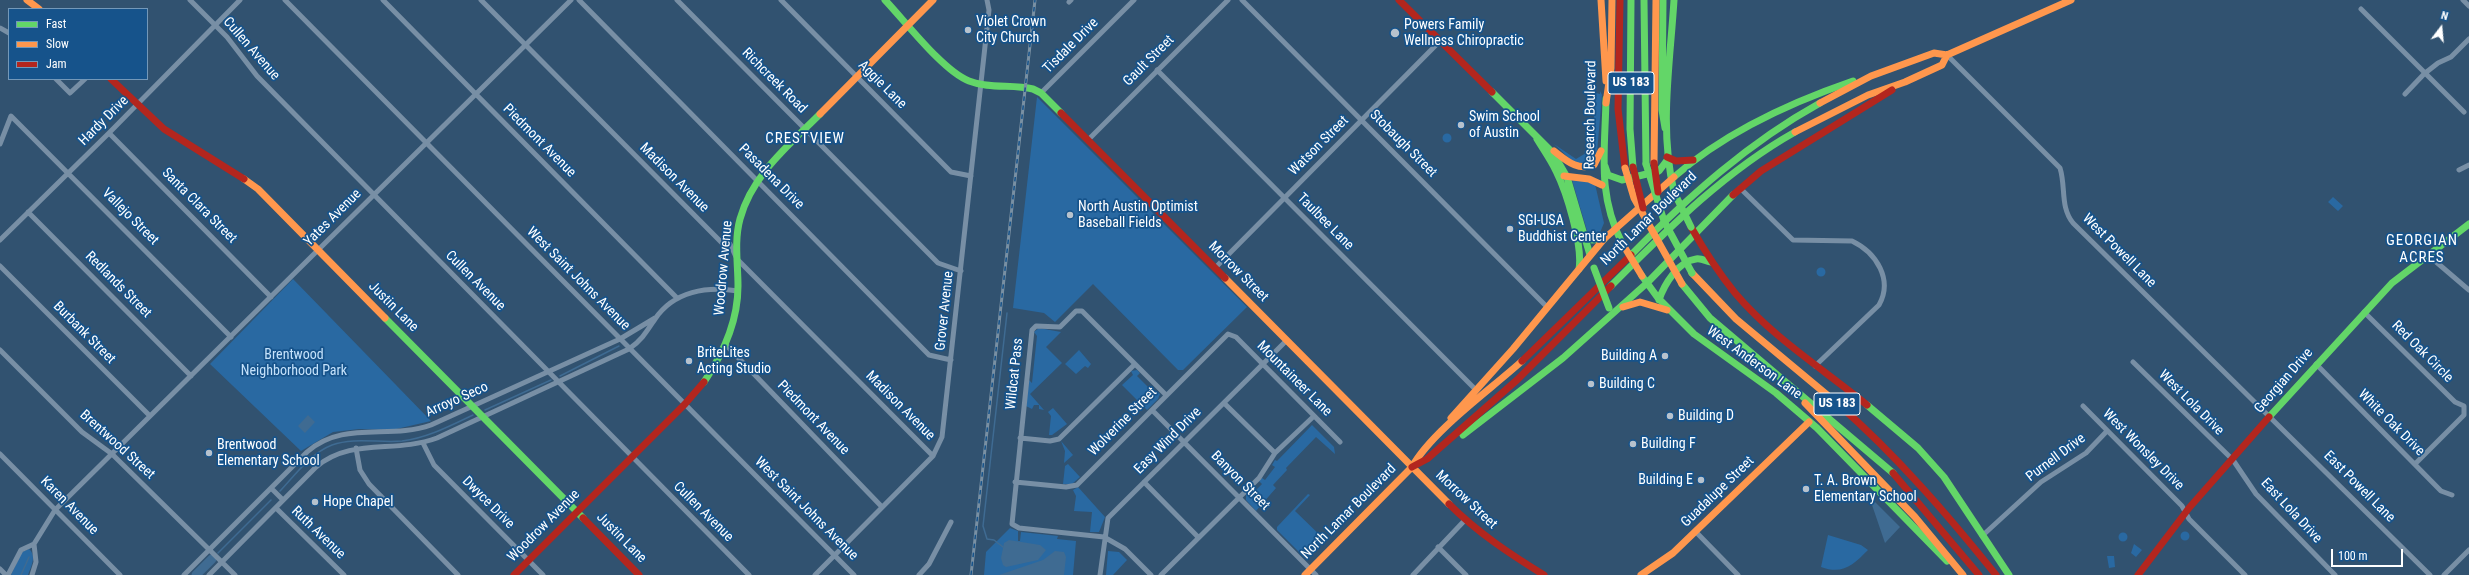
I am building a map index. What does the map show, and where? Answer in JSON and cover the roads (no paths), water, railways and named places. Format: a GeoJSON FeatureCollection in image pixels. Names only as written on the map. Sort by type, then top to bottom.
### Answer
{"type":"FeatureCollection","features":[{"type":"Feature","properties":{"kind":"main road"},"geometry":{"type":"LineString","coordinates":[[27,0],[38,8]]}},
{"type":"Feature","properties":{"kind":"main road","name":"Morrow Street"},"geometry":{"type":"LineString","coordinates":[[885,0],[960,76],[981,84],[1030,88],[1041,93],[1465,520],[1499,547],[1544,575]]}},
{"type":"Feature","properties":{"kind":"main road","name":"Woodrow Avenue"},"geometry":{"type":"LineString","coordinates":[[514,575],[685,404],[708,378],[726,345],[735,311],[738,291],[737,240],[741,216],[758,180],[771,163],[933,0]]}},
{"type":"Feature","properties":{"kind":"main road"},"geometry":{"type":"LineString","coordinates":[[1399,0],[1537,139],[1556,170],[1564,189],[1581,256],[1579,269]]}},
{"type":"Feature","properties":{"kind":"main road","name":"Research Boulevard"},"geometry":{"type":"LineString","coordinates":[[1601,0],[1606,103],[1602,185],[1613,229]]}},
{"type":"Feature","properties":{"kind":"main road"},"geometry":{"type":"LineString","coordinates":[[1606,103],[1611,68],[1612,0]]}},
{"type":"Feature","properties":{"kind":"main road"},"geometry":{"type":"LineString","coordinates":[[1620,0],[1618,109],[1625,168],[1634,198],[1646,218]]}},
{"type":"Feature","properties":{"kind":"main road","name":"US 183"},"geometry":{"type":"LineString","coordinates":[[1631,0],[1630,128],[1633,167],[1646,218],[1682,284],[1710,318],[1892,472],[1915,497],[1979,575]]}},
{"type":"Feature","properties":{"kind":"main road","name":"US 183"},"geometry":{"type":"LineString","coordinates":[[1644,0],[1644,139],[1660,213],[1676,248],[1692,273],[1709,294],[1742,326],[1786,360],[1894,455],[1936,500],[1996,575]]}},
{"type":"Feature","properties":{"kind":"main road"},"geometry":{"type":"LineString","coordinates":[[1650,164],[1656,0]]}},
{"type":"Feature","properties":{"kind":"main road"},"geometry":{"type":"LineString","coordinates":[[1663,0],[1662,110],[1670,178],[1674,192],[1695,236],[1710,262],[1728,286],[1755,315],[1815,366],[1900,431],[1930,459],[1963,501],[1982,536],[2009,575]]}},
{"type":"Feature","properties":{"kind":"main road"},"geometry":{"type":"LineString","coordinates":[[1665,128],[1674,0]]}},
{"type":"Feature","properties":{"kind":"main road","name":"North Lamar Boulevard"},"geometry":{"type":"LineString","coordinates":[[1308,572],[1412,467],[1420,453],[1544,341],[1685,200],[1724,166],[1788,121],[1871,76],[1934,53],[1947,55],[2071,0]]}},
{"type":"Feature","properties":{"kind":"main road","name":"North Lamar Boulevard"},"geometry":{"type":"LineString","coordinates":[[1412,467],[1427,459],[1517,380],[1648,248],[1718,183],[1765,149],[1809,123],[1868,95],[1905,82],[1942,66],[1947,55]]}},
{"type":"Feature","properties":{"kind":"main road"},"geometry":{"type":"LineString","coordinates":[[1440,434],[1476,390],[1513,349],[1546,306],[1604,239],[1613,229],[1670,178],[1692,160],[1790,103],[1871,76]]}},
{"type":"Feature","properties":{"kind":"main road","name":"Justin Lane"},"geometry":{"type":"LineString","coordinates":[[112,80],[137,105],[171,135],[247,180],[319,250],[640,575]]}},
{"type":"Feature","properties":{"kind":"main road"},"geometry":{"type":"LineString","coordinates":[[1440,448],[1456,440],[1531,384],[1610,316],[1647,283],[1695,236],[1740,188],[1789,152],[1905,82]]}},
{"type":"Feature","properties":{"kind":"main road"},"geometry":{"type":"LineString","coordinates":[[1537,139],[1573,166],[1581,169],[1594,165],[1604,144]]}},
{"type":"Feature","properties":{"kind":"main road"},"geometry":{"type":"LineString","coordinates":[[1545,144],[1567,177],[1582,233],[1609,308],[1610,316]]}},
{"type":"Feature","properties":{"kind":"main road"},"geometry":{"type":"LineString","coordinates":[[1603,158],[1608,175],[1622,180],[1659,171],[1668,158]]}},
{"type":"Feature","properties":{"kind":"main road"},"geometry":{"type":"LineString","coordinates":[[1668,158],[1676,161],[1692,160]]}},
{"type":"Feature","properties":{"kind":"main road"},"geometry":{"type":"LineString","coordinates":[[1556,170],[1567,177],[1589,179],[1602,185]]}},
{"type":"Feature","properties":{"kind":"main road","name":"Georgian Drive"},"geometry":{"type":"LineString","coordinates":[[2138,575],[2186,512],[2316,364],[2364,312],[2392,283],[2469,224]]}},
{"type":"Feature","properties":{"kind":"main road","name":"West Anderson Lane"},"geometry":{"type":"LineString","coordinates":[[1613,229],[1642,276],[1658,300],[1667,310],[1704,344],[1775,392],[1809,422],[1962,575]]}},
{"type":"Feature","properties":{"kind":"main road"},"geometry":{"type":"LineString","coordinates":[[1582,233],[1592,240],[1604,239]]}},
{"type":"Feature","properties":{"kind":"main road"},"geometry":{"type":"LineString","coordinates":[[1658,300],[1665,284],[1689,261],[1699,259],[1710,262]]}},
{"type":"Feature","properties":{"kind":"main road"},"geometry":{"type":"LineString","coordinates":[[1579,269],[1584,265],[1594,268]]}},
{"type":"Feature","properties":{"kind":"main road"},"geometry":{"type":"LineString","coordinates":[[1618,309],[1640,302],[1667,310]]}},
{"type":"Feature","properties":{"kind":"main road"},"geometry":{"type":"LineString","coordinates":[[1782,378],[1915,517],[1962,575]]}},
{"type":"Feature","properties":{"kind":"main road","name":"Guadalupe Street"},"geometry":{"type":"LineString","coordinates":[[1641,575],[1658,565],[1696,532],[1809,422]]}},
{"type":"Feature","properties":{"kind":"street","name":"Cullen Avenue"},"geometry":{"type":"LineString","coordinates":[[190,0],[227,37],[257,76],[749,575]]}},
{"type":"Feature","properties":{"kind":"street","name":"Hardy Drive"},"geometry":{"type":"LineString","coordinates":[[0,240],[137,105],[240,0]]}},
{"type":"Feature","properties":{"kind":"street","name":"West Saint Johns Avenue"},"geometry":{"type":"LineString","coordinates":[[285,0],[854,575]]}},
{"type":"Feature","properties":{"kind":"street","name":"Piedmont Avenue"},"geometry":{"type":"LineString","coordinates":[[383,0],[677,298]]}},
{"type":"Feature","properties":{"kind":"street","name":"Madison Avenue"},"geometry":{"type":"LineString","coordinates":[[481,0],[722,243],[730,244],[737,259],[933,456]]}},
{"type":"Feature","properties":{"kind":"street","name":"Yates Avenue"},"geometry":{"type":"LineString","coordinates":[[34,544],[56,510],[571,0]]}},
{"type":"Feature","properties":{"kind":"street","name":"Pasadena Drive"},"geometry":{"type":"LineString","coordinates":[[579,0],[758,180],[929,356],[951,360]]}},
{"type":"Feature","properties":{"kind":"street","name":"Richcreek Road"},"geometry":{"type":"LineString","coordinates":[[677,0],[938,263],[961,271]]}},
{"type":"Feature","properties":{"kind":"street","name":"Aggie Lane"},"geometry":{"type":"LineString","coordinates":[[781,0],[951,172],[970,176]]}},
{"type":"Feature","properties":{"kind":"street","name":"Grover Avenue"},"geometry":{"type":"LineString","coordinates":[[815,575],[834,554],[933,456],[942,437],[981,84],[988,10],[987,0]]}},
{"type":"Feature","properties":{"kind":"street","name":"Tisdale Drive"},"geometry":{"type":"LineString","coordinates":[[1041,93],[1134,0]]}},
{"type":"Feature","properties":{"kind":"street","name":"Gault Street"},"geometry":{"type":"LineString","coordinates":[[1088,140],[1228,0]]}},
{"type":"Feature","properties":{"kind":"street","name":"Stobaugh Street"},"geometry":{"type":"LineString","coordinates":[[1242,0],[1546,306]]}},
{"type":"Feature","properties":{"kind":"street"},"geometry":{"type":"LineString","coordinates":[[2463,0],[2469,6]]}},
{"type":"Feature","properties":{"kind":"street"},"geometry":{"type":"LineString","coordinates":[[2361,10],[2464,112]]}},
{"type":"Feature","properties":{"kind":"street"},"geometry":{"type":"LineString","coordinates":[[2405,94],[2424,74],[2438,63],[2451,56],[2469,39]]}},
{"type":"Feature","properties":{"kind":"street","name":"Watson Street"},"geometry":{"type":"LineString","coordinates":[[1215,268],[1440,41]]}},
{"type":"Feature","properties":{"kind":"street","name":"West Powell Lane"},"geometry":{"type":"LineString","coordinates":[[1947,55],[2060,168],[2064,182],[2064,204],[2066,215],[2073,223],[2270,416]]}},
{"type":"Feature","properties":{"kind":"street","name":"Taulbee Lane"},"geometry":{"type":"LineString","coordinates":[[1158,70],[1476,390]]}},
{"type":"Feature","properties":{"kind":"street"},"geometry":{"type":"LineString","coordinates":[[57,80],[70,93],[84,80]]}},
{"type":"Feature","properties":{"kind":"street","name":"Vallejo Street"},"geometry":{"type":"LineString","coordinates":[[0,144],[11,116],[69,172],[231,336]]}},
{"type":"Feature","properties":{"kind":"street","name":"Santa Clara Street"},"geometry":{"type":"LineString","coordinates":[[109,133],[271,297]]}},
{"type":"Feature","properties":{"kind":"street"},"geometry":{"type":"LineString","coordinates":[[2459,170],[2469,165]]}},
{"type":"Feature","properties":{"kind":"street"},"geometry":{"type":"LineString","coordinates":[[1740,188],[1793,240],[1852,242],[1859,244],[1882,269],[1886,281],[1884,294],[1879,305],[1815,366]]}},
{"type":"Feature","properties":{"kind":"street","name":"Redlands Street"},"geometry":{"type":"LineString","coordinates":[[28,212],[191,376]]}},
{"type":"Feature","properties":{"kind":"street"},"geometry":{"type":"LineString","coordinates":[[2428,255],[2469,290]]}},
{"type":"Feature","properties":{"kind":"street","name":"Burbank Street"},"geometry":{"type":"LineString","coordinates":[[0,266],[150,416]]}},
{"type":"Feature","properties":{"kind":"street","name":"Arroyo Seco"},"geometry":{"type":"LineString","coordinates":[[184,575],[308,450],[330,437],[352,432],[396,432],[416,430],[474,407],[620,339],[656,318],[677,298],[700,290],[723,288],[738,291]]}},
{"type":"Feature","properties":{"kind":"street","name":"Wildcat Pass"},"geometry":{"type":"LineString","coordinates":[[1104,537],[1014,525],[1011,519],[1031,333],[1035,326],[1059,327],[1076,312],[1082,311],[1166,395]]}},
{"type":"Feature","properties":{"kind":"street","name":"Red Oak Circle"},"geometry":{"type":"LineString","coordinates":[[2364,312],[2455,402],[2464,406],[2464,415],[2415,464]]}},
{"type":"Feature","properties":{"kind":"street","name":"Arroyo Seco"},"geometry":{"type":"LineString","coordinates":[[209,575],[322,462],[338,453],[356,448],[398,447],[423,443],[629,349],[647,334],[656,318]]}},
{"type":"Feature","properties":{"kind":"street","name":"Mountaineer Lane"},"geometry":{"type":"LineString","coordinates":[[1231,334],[1263,364],[1340,442]]}},
{"type":"Feature","properties":{"kind":"street","name":"Wolverine Street"},"geometry":{"type":"LineString","coordinates":[[1015,482],[1066,488],[1075,486],[1226,335],[1231,334]]}},
{"type":"Feature","properties":{"kind":"street","name":"Easy Wind Drive"},"geometry":{"type":"LineString","coordinates":[[1100,575],[1104,537],[1108,518],[1287,340]]}},
{"type":"Feature","properties":{"kind":"street","name":"Piedmont Avenue"},"geometry":{"type":"LineString","coordinates":[[726,345],[882,507]]}},
{"type":"Feature","properties":{"kind":"street","name":"Brentwood Street"},"geometry":{"type":"LineString","coordinates":[[0,350],[82,432],[112,454],[235,575]]}},
{"type":"Feature","properties":{"kind":"street","name":"West Lola Drive"},"geometry":{"type":"LineString","coordinates":[[2133,362],[2233,460]]}},
{"type":"Feature","properties":{"kind":"street"},"geometry":{"type":"LineString","coordinates":[[1020,438],[1050,441],[1062,437],[1134,364]]}},
{"type":"Feature","properties":{"kind":"street","name":"White Oak Drive"},"geometry":{"type":"LineString","coordinates":[[2316,364],[2441,491],[2452,495]]}},
{"type":"Feature","properties":{"kind":"street"},"geometry":{"type":"LineString","coordinates":[[1224,403],[1275,453]]}},
{"type":"Feature","properties":{"kind":"street","name":"West Wonsley Drive"},"geometry":{"type":"LineString","coordinates":[[2083,406],[2186,512],[2189,519],[2245,575]]}},
{"type":"Feature","properties":{"kind":"street","name":"Banyon Street"},"geometry":{"type":"LineString","coordinates":[[1152,410],[1238,497],[1308,572],[1316,575]]}},
{"type":"Feature","properties":{"kind":"street"},"geometry":{"type":"LineString","coordinates":[[1161,575],[1264,472],[1275,453],[1314,416]]}},
{"type":"Feature","properties":{"kind":"street","name":"East Powell Lane"},"geometry":{"type":"LineString","coordinates":[[2270,416],[2430,575]]}},
{"type":"Feature","properties":{"kind":"street","name":"Purnell Drive"},"geometry":{"type":"LineString","coordinates":[[1982,536],[2040,482],[2086,453],[2107,431]]}},
{"type":"Feature","properties":{"kind":"street","name":"Dwyce Drive"},"geometry":{"type":"LineString","coordinates":[[423,443],[434,465],[543,575]]}},
{"type":"Feature","properties":{"kind":"street"},"geometry":{"type":"LineString","coordinates":[[356,448],[360,470],[368,484],[458,575]]}},
{"type":"Feature","properties":{"kind":"street","name":"Karen Avenue"},"geometry":{"type":"LineString","coordinates":[[0,454],[120,575]]}},
{"type":"Feature","properties":{"kind":"street","name":"East Lola Drive"},"geometry":{"type":"LineString","coordinates":[[2233,460],[2256,494],[2336,575]]}},
{"type":"Feature","properties":{"kind":"street"},"geometry":{"type":"LineString","coordinates":[[1144,482],[1198,537]]}},
{"type":"Feature","properties":{"kind":"street"},"geometry":{"type":"LineString","coordinates":[[271,488],[283,500]]}},
{"type":"Feature","properties":{"kind":"street","name":"Ruth Avenue"},"geometry":{"type":"LineString","coordinates":[[276,508],[344,575]]}},
{"type":"Feature","properties":{"kind":"street"},"geometry":{"type":"LineString","coordinates":[[1413,575],[1438,546],[1465,520]]}},
{"type":"Feature","properties":{"kind":"street"},"geometry":{"type":"LineString","coordinates":[[920,575],[929,564],[951,522]]}},
{"type":"Feature","properties":{"kind":"street"},"geometry":{"type":"LineString","coordinates":[[1696,532],[1738,575]]}},
{"type":"Feature","properties":{"kind":"street"},"geometry":{"type":"LineString","coordinates":[[1104,537],[1125,549],[1151,575]]}},
{"type":"Feature","properties":{"kind":"street"},"geometry":{"type":"LineString","coordinates":[[0,569],[7,575],[21,550],[34,544],[36,562],[32,575]]}},
{"type":"Feature","properties":{"kind":"street"},"geometry":{"type":"LineString","coordinates":[[1438,546],[1466,575]]}},
{"type":"Feature","properties":{"kind":"street"},"geometry":{"type":"LineString","coordinates":[[2444,575],[2469,550]]}},
{"type":"Feature","properties":{"kind":"waterway"},"geometry":{"type":"LineString","coordinates":[[1003,547],[994,540],[987,539],[983,526],[1007,313]]}},
{"type":"Feature","properties":{"kind":"waterway"},"geometry":{"type":"LineString","coordinates":[[560,376],[619,346]]}},
{"type":"Feature","properties":{"kind":"waterway"},"geometry":{"type":"LineString","coordinates":[[485,410],[551,380]]}},
{"type":"Feature","properties":{"kind":"waterway"},"geometry":{"type":"LineString","coordinates":[[280,491],[310,459],[317,453],[332,445],[349,441],[402,441],[438,431],[473,415]]}},
{"type":"Feature","properties":{"kind":"waterway"},"geometry":{"type":"LineString","coordinates":[[218,553],[271,500]]}},
{"type":"Feature","properties":{"kind":"waterway"},"geometry":{"type":"LineString","coordinates":[[21,575],[29,557]]}},
{"type":"Feature","properties":{"kind":"waterway"},"geometry":{"type":"LineString","coordinates":[[196,575],[212,559]]}},
{"type":"Feature","properties":{"kind":"railway"},"geometry":{"type":"LineString","coordinates":[[971,575],[1035,0]]}},
{"type":"Feature","properties":{"kind":"place","name":"Violet Crown City Church"},"geometry":{"type":"Point","coordinates":[968,30]}},
{"type":"Feature","properties":{"kind":"place","name":"Powers Family Wellness Chiropractic"},"geometry":{"type":"Point","coordinates":[1395,33]}},
{"type":"Feature","properties":{"kind":"place","name":"Swim School of Austin"},"geometry":{"type":"Point","coordinates":[1461,125]}},
{"type":"Feature","properties":{"kind":"place","name":"North Austin Optimist Baseball Fields"},"geometry":{"type":"Point","coordinates":[1070,215]}},
{"type":"Feature","properties":{"kind":"place","name":"SGI-USA Buddhist Center"},"geometry":{"type":"Point","coordinates":[1510,229]}},
{"type":"Feature","properties":{"kind":"place","name":"Building A"},"geometry":{"type":"Point","coordinates":[1665,356]}},
{"type":"Feature","properties":{"kind":"place","name":"BriteLites Acting Studio"},"geometry":{"type":"Point","coordinates":[689,361]}},
{"type":"Feature","properties":{"kind":"place","name":"Building C"},"geometry":{"type":"Point","coordinates":[1591,384]}},
{"type":"Feature","properties":{"kind":"place","name":"Building D"},"geometry":{"type":"Point","coordinates":[1670,416]}},
{"type":"Feature","properties":{"kind":"place","name":"Building F"},"geometry":{"type":"Point","coordinates":[1633,444]}},
{"type":"Feature","properties":{"kind":"place","name":"Brentwood Elementary School"},"geometry":{"type":"Point","coordinates":[209,453]}},
{"type":"Feature","properties":{"kind":"place","name":"Building E"},"geometry":{"type":"Point","coordinates":[1701,480]}},
{"type":"Feature","properties":{"kind":"place","name":"T. A. Brown Elementary School"},"geometry":{"type":"Point","coordinates":[1806,489]}},
{"type":"Feature","properties":{"kind":"place","name":"Hope Chapel"},"geometry":{"type":"Point","coordinates":[315,502]}},
{"type":"Feature","properties":{"kind":"district","name":"CRESTVIEW"},"geometry":{"type":"Point","coordinates":[805,139]}},
{"type":"Feature","properties":{"kind":"district","name":"GEORGIAN ACRES"},"geometry":{"type":"Point","coordinates":[2422,250]}},
{"type":"Feature","properties":{"kind":"park label","name":"Brentwood Neighborhood Park"},"geometry":{"type":"Point","coordinates":[294,364]}}]}
